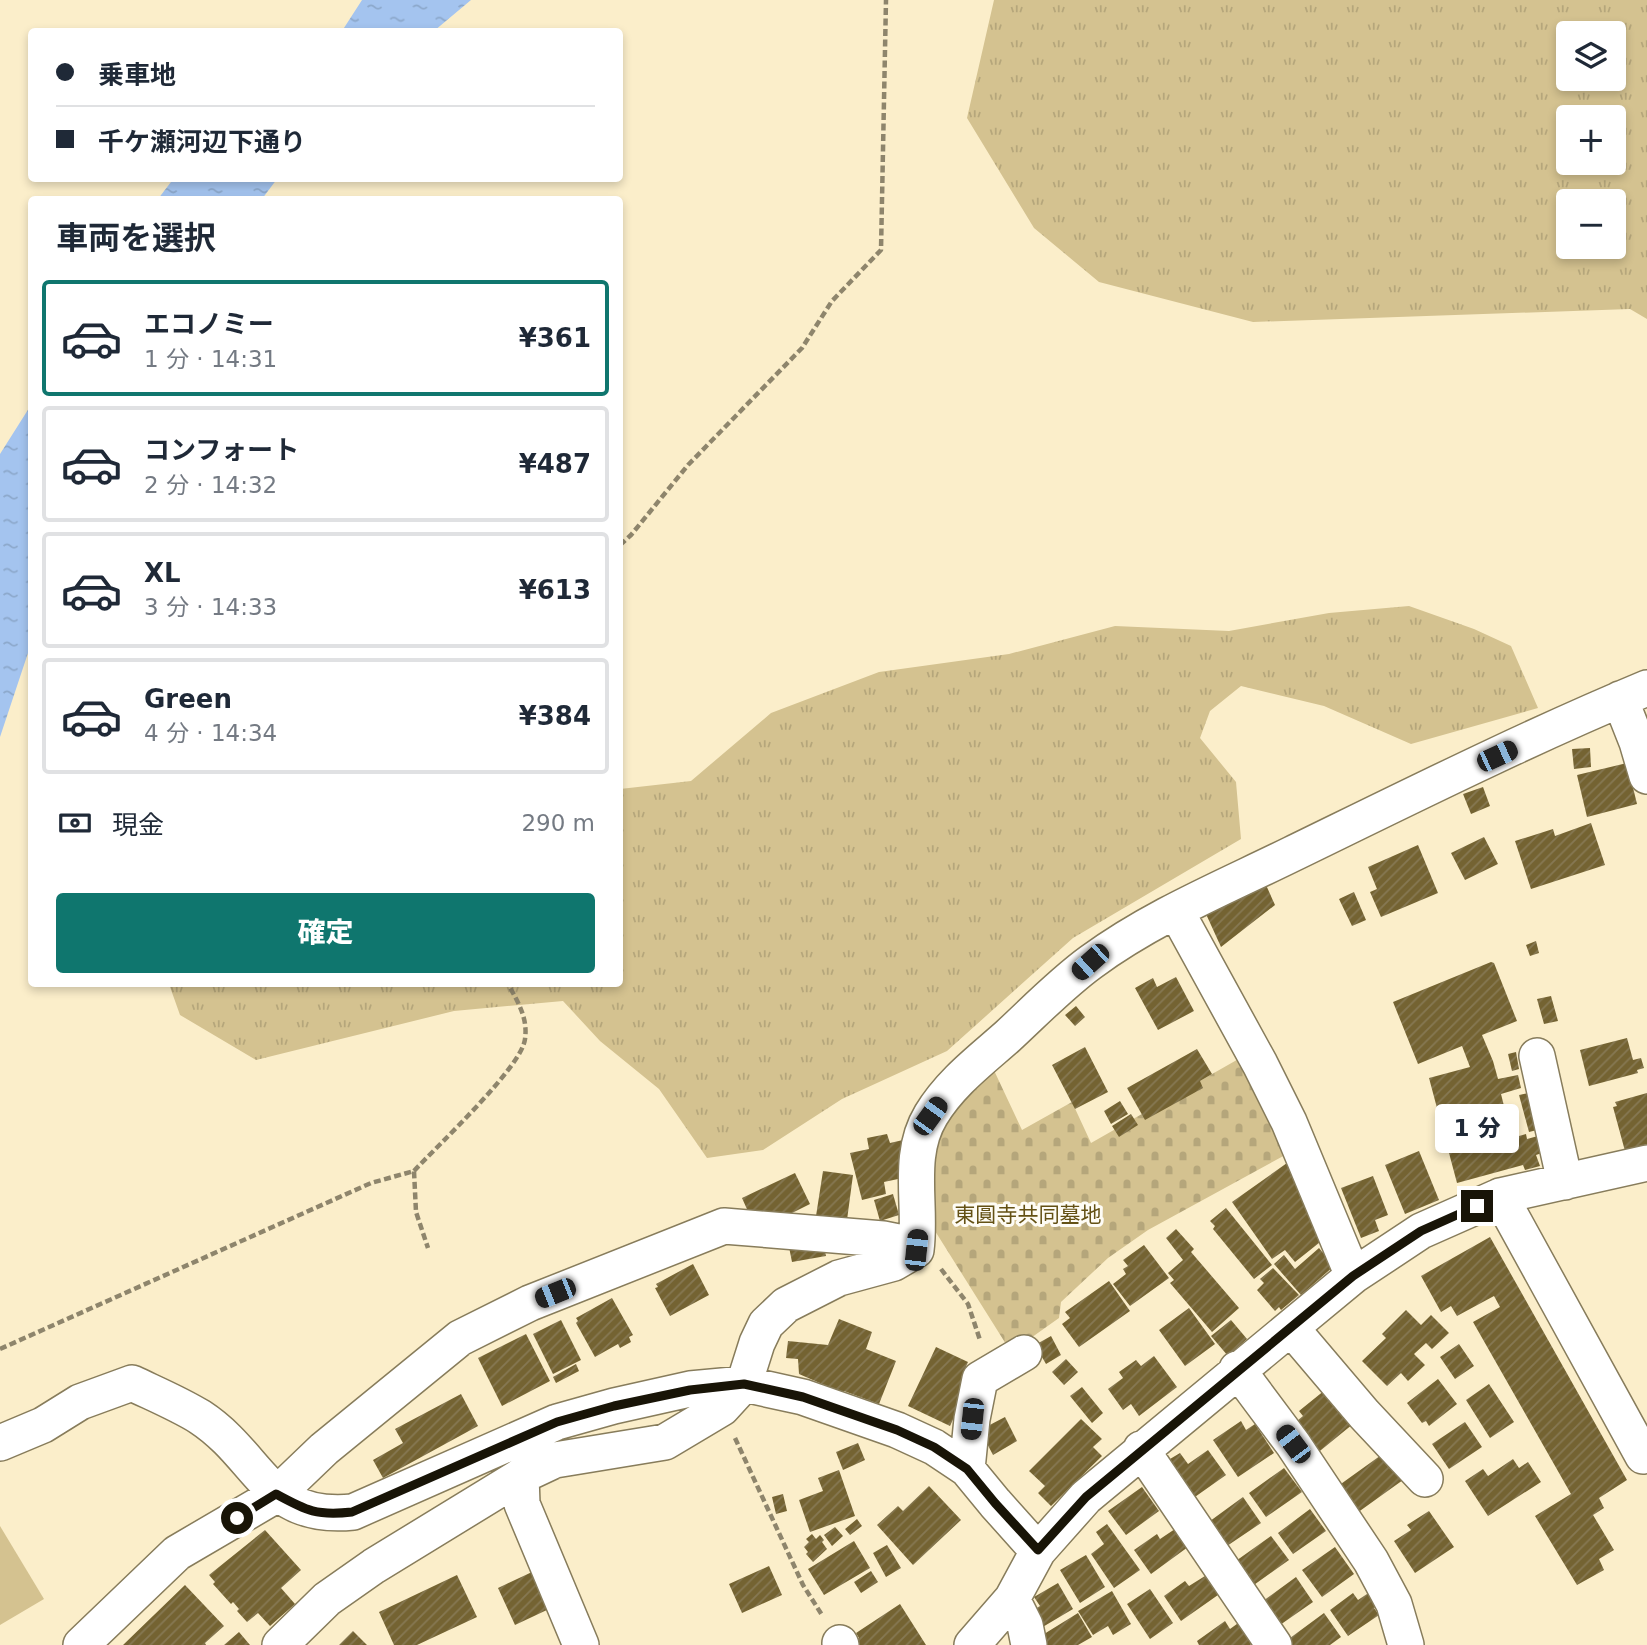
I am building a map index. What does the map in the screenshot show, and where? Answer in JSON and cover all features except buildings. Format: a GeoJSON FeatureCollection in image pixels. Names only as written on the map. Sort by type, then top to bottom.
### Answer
{"type":"FeatureCollection","features":[{"type":"Feature","properties":{"kind":"street"},"geometry":{"type":"LineString","coordinates":[[916,1250],[919,1227],[916,1183],[919,1142],[930,1116],[963,1075],[1090,962],[1176,911],[1328,852],[1633,693],[1637,743],[1647,776]]}},
{"type":"Feature","properties":{"kind":"street"},"geometry":{"type":"LineString","coordinates":[[1176,911],[1254,1052],[1289,1122],[1353,1276]]}},
{"type":"Feature","properties":{"kind":"street"},"geometry":{"type":"LineString","coordinates":[[1537,1056],[1565,1182]]}},
{"type":"Feature","properties":{"kind":"street"},"geometry":{"type":"LineString","coordinates":[[972,1645],[1012,1600],[1038,1550],[1086,1497],[1353,1276],[1421,1231],[1500,1196],[1647,1163]]}},
{"type":"Feature","properties":{"kind":"street"},"geometry":{"type":"LineString","coordinates":[[1500,1196],[1643,1456]]}},
{"type":"Feature","properties":{"kind":"street"},"geometry":{"type":"LineString","coordinates":[[81,1645],[177,1553],[276,1494],[324,1449],[460,1338],[530,1303],[724,1226],[883,1240],[898,1242],[916,1250]]}},
{"type":"Feature","properties":{"kind":"street"},"geometry":{"type":"LineString","coordinates":[[280,1645],[327,1599],[385,1559],[521,1476],[555,1460],[665,1441],[722,1408],[744,1384],[766,1324],[786,1305],[839,1278],[894,1263],[916,1250]]}},
{"type":"Feature","properties":{"kind":"street"},"geometry":{"type":"LineString","coordinates":[[1291,1328],[1364,1414],[1425,1479]]}},
{"type":"Feature","properties":{"kind":"street"},"geometry":{"type":"LineString","coordinates":[[967,1469],[979,1379],[1024,1353]]}},
{"type":"Feature","properties":{"kind":"street"},"geometry":{"type":"LineString","coordinates":[[1237,1370],[1293,1444],[1371,1561],[1394,1604],[1406,1645]]}},
{"type":"Feature","properties":{"kind":"street"},"geometry":{"type":"LineString","coordinates":[[0,1443],[43,1425],[80,1402],[132,1382],[201,1418],[243,1455],[276,1494],[307,1511],[330,1515],[352,1512],[557,1422],[614,1406],[690,1390],[744,1384],[803,1397],[897,1430],[934,1447],[967,1469],[1038,1550]]}},
{"type":"Feature","properties":{"kind":"street"},"geometry":{"type":"LineString","coordinates":[[1141,1449],[1274,1645]]}},
{"type":"Feature","properties":{"kind":"street"},"geometry":{"type":"LineString","coordinates":[[521,1476],[522,1504],[581,1645]]}},
{"type":"Feature","properties":{"kind":"street"},"geometry":{"type":"LineString","coordinates":[[1012,1600],[1025,1625],[1029,1645]]}},
{"type":"Feature","properties":{"kind":"path"},"geometry":{"type":"LineString","coordinates":[[623,542],[688,465],[802,348],[832,301],[881,250],[886,0]]}},
{"type":"Feature","properties":{"kind":"path"},"geometry":{"type":"LineString","coordinates":[[0,1349],[371,1183],[414,1171],[513,1067],[526,1041],[524,1014],[510,987]]}},
{"type":"Feature","properties":{"kind":"path"},"geometry":{"type":"LineString","coordinates":[[414,1171],[416,1212],[428,1248]]}},
{"type":"Feature","properties":{"kind":"path"},"geometry":{"type":"LineString","coordinates":[[916,1250],[940,1268],[968,1304],[979,1331],[981,1347]]}},
{"type":"Feature","properties":{"kind":"path"},"geometry":{"type":"LineString","coordinates":[[733,1433],[803,1586],[840,1644]]}},
{"type":"Feature","properties":{"kind":"green space"},"geometry":{"type":"Polygon","coordinates":[[[994,0],[1647,0],[1647,319],[1630,309],[1253,322],[1099,282],[1034,228],[967,118],[994,0]]]}},
{"type":"Feature","properties":{"kind":"green space"},"geometry":{"type":"Polygon","coordinates":[[[1409,606],[1474,629],[1511,646],[1538,708],[1411,744],[1324,706],[1241,686],[1210,711],[1200,738],[1236,782],[1241,839],[1073,938],[947,1051],[842,1099],[763,1150],[707,1158],[659,1089],[600,1041],[563,1001],[454,1011],[256,1060],[180,1015],[170,987],[623,987],[623,789],[691,781],[771,713],[879,672],[1009,654],[1115,626],[1229,631],[1329,613],[1409,606]]]}},
{"type":"Feature","properties":{"kind":"green space","name":"東圓寺共同墓地"},"geometry":{"type":"Polygon","coordinates":[[[1242,1057],[1287,1154],[1148,1230],[1108,1258],[1061,1302],[1059,1318],[1011,1352],[930,1223],[928,1201],[939,1117],[991,1064],[1022,1130],[1072,1102],[1091,1143],[1242,1057]]]}},
{"type":"Feature","properties":{"kind":"green space"},"geometry":{"type":"Polygon","coordinates":[[[0,1526],[44,1599],[0,1625],[0,1526]]]}},
{"type":"Feature","properties":{"kind":"water"},"geometry":{"type":"Polygon","coordinates":[[[362,0],[471,0],[438,28],[344,28],[362,0]]]}},
{"type":"Feature","properties":{"kind":"water"},"geometry":{"type":"Polygon","coordinates":[[[171,182],[275,182],[264,196],[160,196],[171,182]]]}},
{"type":"Feature","properties":{"kind":"water"},"geometry":{"type":"Polygon","coordinates":[[[28,410],[28,653],[0,737],[0,454],[28,410]]]}},
{"type":"Feature","properties":{"kind":"route"},"geometry":{"type":"LineString","coordinates":[[237,1518],[276,1494],[307,1511],[330,1515],[352,1512],[557,1422],[614,1406],[690,1390],[744,1384],[803,1397],[897,1430],[934,1447],[967,1469],[1038,1550],[1086,1497],[1141,1449],[1353,1276],[1421,1231],[1477,1206]]}}]}
